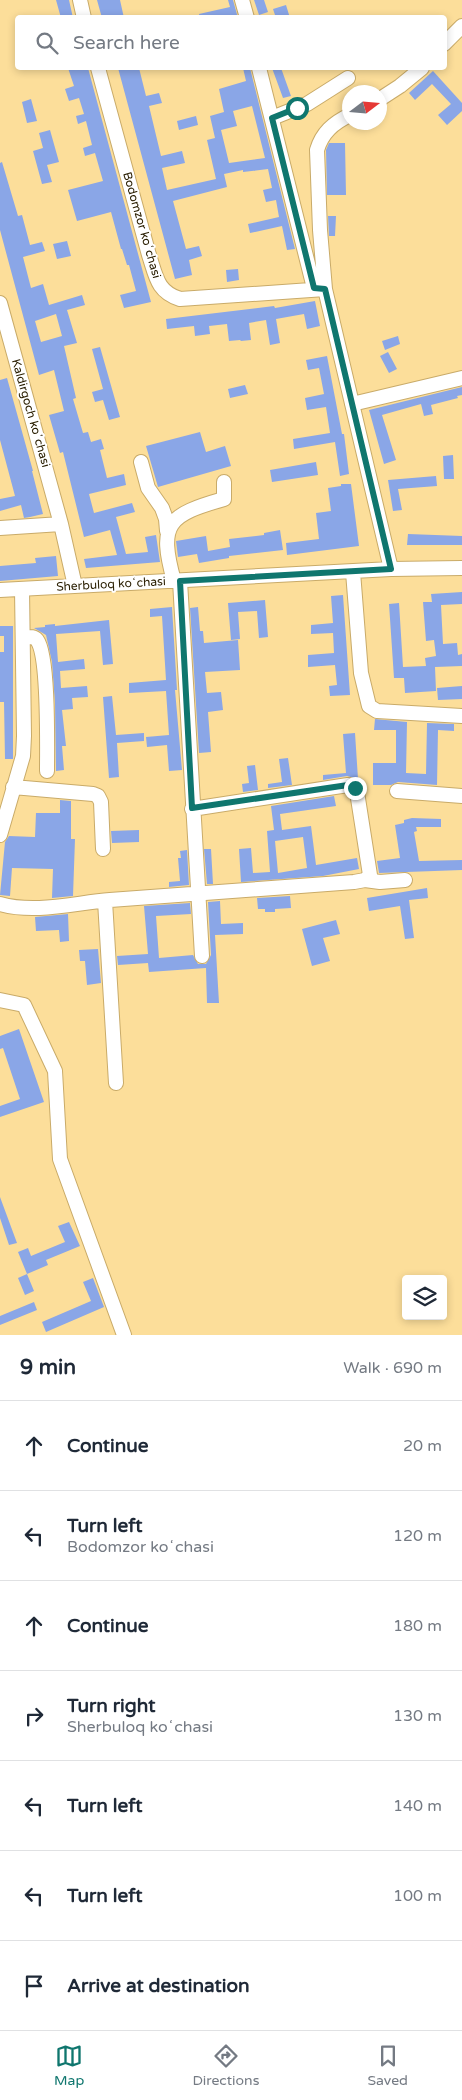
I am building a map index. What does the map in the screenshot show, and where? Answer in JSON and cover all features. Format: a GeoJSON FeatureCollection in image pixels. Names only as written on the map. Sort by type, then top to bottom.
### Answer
{"type":"FeatureCollection","features":[{"type":"Feature","properties":{"kind":"street"},"geometry":{"type":"LineString","coordinates":[[80,0],[83,15]]}},
{"type":"Feature","properties":{"kind":"street"},"geometry":{"type":"LineString","coordinates":[[242,0],[246,15]]}},
{"type":"Feature","properties":{"kind":"street"},"geometry":{"type":"LineString","coordinates":[[447,41],[462,26]]}},
{"type":"Feature","properties":{"kind":"street","name":"Bodomzor koʻchasi"},"geometry":{"type":"LineString","coordinates":[[99,70],[149,255],[160,285],[165,293],[180,300],[320,288]]}},
{"type":"Feature","properties":{"kind":"street"},"geometry":{"type":"LineString","coordinates":[[260,70],[352,404],[391,569]]}},
{"type":"Feature","properties":{"kind":"street"},"geometry":{"type":"LineString","coordinates":[[387,94],[420,70]]}},
{"type":"Feature","properties":{"kind":"street"},"geometry":{"type":"LineString","coordinates":[[272,118],[306,104],[348,78]]}},
{"type":"Feature","properties":{"kind":"street"},"geometry":{"type":"LineString","coordinates":[[320,288],[320,230],[316,150],[326,132],[342,121]]}},
{"type":"Feature","properties":{"kind":"street","name":"Kaldirgoch koʻchasi"},"geometry":{"type":"LineString","coordinates":[[0,303],[61,524],[74,586]]}},
{"type":"Feature","properties":{"kind":"street"},"geometry":{"type":"LineString","coordinates":[[352,404],[462,378]]}},
{"type":"Feature","properties":{"kind":"street"},"geometry":{"type":"LineString","coordinates":[[141,462],[148,488],[162,508],[166,519],[166,544],[177,581],[202,956]]}},
{"type":"Feature","properties":{"kind":"street"},"geometry":{"type":"LineString","coordinates":[[167,531],[184,512],[224,499],[224,482]]}},
{"type":"Feature","properties":{"kind":"street"},"geometry":{"type":"LineString","coordinates":[[0,528],[61,524]]}},
{"type":"Feature","properties":{"kind":"street","name":"Sherbuloq koʻchasi"},"geometry":{"type":"LineString","coordinates":[[0,590],[391,569],[462,568]]}},
{"type":"Feature","properties":{"kind":"street"},"geometry":{"type":"LineString","coordinates":[[353,572],[361,673],[369,706],[376,711],[462,716]]}},
{"type":"Feature","properties":{"kind":"street"},"geometry":{"type":"LineString","coordinates":[[0,835],[8,792],[22,756],[24,736],[22,589]]}},
{"type":"Feature","properties":{"kind":"street"},"geometry":{"type":"LineString","coordinates":[[23,637],[34,637],[38,641],[42,652],[46,696],[47,771]]}},
{"type":"Feature","properties":{"kind":"street"},"geometry":{"type":"LineString","coordinates":[[192,808],[348,785],[353,786],[356,792],[370,875],[365,880]]}},
{"type":"Feature","properties":{"kind":"street"},"geometry":{"type":"LineString","coordinates":[[397,791],[462,796]]}},
{"type":"Feature","properties":{"kind":"street"},"geometry":{"type":"LineString","coordinates":[[8,792],[93,794],[98,796],[101,802],[103,849]]}},
{"type":"Feature","properties":{"kind":"street"},"geometry":{"type":"LineString","coordinates":[[0,904],[11,907],[34,908],[365,880],[380,882],[404,880]]}},
{"type":"Feature","properties":{"kind":"street"},"geometry":{"type":"LineString","coordinates":[[106,901],[116,1083]]}},
{"type":"Feature","properties":{"kind":"street"},"geometry":{"type":"LineString","coordinates":[[0,1000],[24,1005],[56,1071],[60,1159],[124,1335]]}},
{"type":"Feature","properties":{"kind":"building"},"geometry":{"type":"Polygon","coordinates":[[[56,0],[69,0],[72,15],[60,15],[56,0]]]}},
{"type":"Feature","properties":{"kind":"building"},"geometry":{"type":"Polygon","coordinates":[[[97,0],[120,0],[123,15],[101,15],[97,0]]]}},
{"type":"Feature","properties":{"kind":"building"},"geometry":{"type":"Polygon","coordinates":[[[228,0],[233,0],[237,15],[199,14],[230,7],[228,0]]]}},
{"type":"Feature","properties":{"kind":"building"},"geometry":{"type":"Polygon","coordinates":[[[254,0],[264,0],[268,12],[259,15],[254,0]]]}},
{"type":"Feature","properties":{"kind":"building"},"geometry":{"type":"Polygon","coordinates":[[[286,5],[289,15],[275,15],[273,9],[286,5]]]}},
{"type":"Feature","properties":{"kind":"building"},"geometry":{"type":"Polygon","coordinates":[[[69,70],[89,70],[151,302],[124,308],[120,295],[136,291],[129,265],[127,265],[121,249],[111,212],[77,221],[68,190],[103,181],[95,153],[85,156],[83,148],[92,145],[86,121],[78,124],[76,116],[84,114],[79,98],[69,101],[65,89],[74,86],[69,70]]]}},
{"type":"Feature","properties":{"kind":"building"},"geometry":{"type":"Polygon","coordinates":[[[119,70],[140,70],[146,96],[159,93],[162,103],[149,106],[161,156],[182,151],[185,163],[162,168],[167,190],[216,179],[207,140],[215,138],[210,116],[224,112],[219,89],[246,81],[243,70],[250,70],[295,249],[287,250],[282,226],[250,233],[248,224],[279,217],[276,200],[266,202],[263,190],[272,188],[268,169],[243,172],[243,170],[224,174],[227,187],[173,201],[186,249],[199,246],[202,256],[189,260],[192,275],[175,279],[119,70]],[[252,106],[233,111],[237,126],[221,130],[229,163],[265,158],[252,106]]]}},
{"type":"Feature","properties":{"kind":"building"},"geometry":{"type":"Polygon","coordinates":[[[273,70],[282,70],[291,96],[283,98],[273,70]]]}},
{"type":"Feature","properties":{"kind":"building"},"geometry":{"type":"Polygon","coordinates":[[[433,71],[462,103],[462,111],[447,125],[438,115],[451,104],[432,84],[415,100],[409,93],[433,71]]]}},
{"type":"Feature","properties":{"kind":"building"},"geometry":{"type":"Polygon","coordinates":[[[31,99],[37,121],[27,123],[22,102],[31,99]]]}},
{"type":"Feature","properties":{"kind":"building"},"geometry":{"type":"Polygon","coordinates":[[[196,116],[198,125],[179,130],[177,121],[196,116]]]}},
{"type":"Feature","properties":{"kind":"building"},"geometry":{"type":"Polygon","coordinates":[[[50,130],[59,162],[47,165],[52,182],[42,184],[33,151],[43,148],[39,133],[50,130]]]}},
{"type":"Feature","properties":{"kind":"building"},"geometry":{"type":"Polygon","coordinates":[[[329,143],[345,143],[346,195],[327,195],[326,150],[329,143]]]}},
{"type":"Feature","properties":{"kind":"building"},"geometry":{"type":"Polygon","coordinates":[[[2,162],[18,216],[22,215],[30,245],[42,242],[45,251],[23,257],[31,288],[43,284],[49,305],[82,295],[85,305],[67,310],[77,343],[64,346],[76,398],[73,399],[83,433],[88,432],[91,442],[101,439],[104,449],[100,450],[107,478],[124,474],[126,485],[89,494],[94,513],[132,503],[135,512],[116,517],[126,554],[148,552],[145,537],[156,535],[160,562],[86,568],[84,559],[117,555],[110,530],[84,537],[63,452],[60,453],[49,415],[64,411],[54,370],[39,375],[0,230],[0,163],[2,162]],[[56,314],[35,321],[41,342],[62,336],[56,314]]]}},
{"type":"Feature","properties":{"kind":"building"},"geometry":{"type":"Polygon","coordinates":[[[328,216],[336,216],[335,236],[329,236],[328,216]]]}},
{"type":"Feature","properties":{"kind":"building"},"geometry":{"type":"Polygon","coordinates":[[[67,241],[71,256],[57,259],[53,244],[67,241]]]}},
{"type":"Feature","properties":{"kind":"building"},"geometry":{"type":"Polygon","coordinates":[[[238,269],[239,280],[227,282],[226,270],[238,269]]]}},
{"type":"Feature","properties":{"kind":"building"},"geometry":{"type":"Polygon","coordinates":[[[315,301],[320,326],[307,329],[304,314],[276,319],[280,343],[270,345],[266,320],[249,323],[251,340],[241,341],[229,341],[227,324],[209,326],[210,334],[195,336],[194,326],[167,329],[166,319],[274,306],[275,308],[315,301]]]}},
{"type":"Feature","properties":{"kind":"building"},"geometry":{"type":"Polygon","coordinates":[[[398,336],[400,344],[385,350],[382,341],[398,336]]]}},
{"type":"Feature","properties":{"kind":"building"},"geometry":{"type":"Polygon","coordinates":[[[100,347],[120,417],[109,420],[103,400],[95,402],[92,392],[103,389],[92,349],[100,347]]]}},
{"type":"Feature","properties":{"kind":"building"},"geometry":{"type":"Polygon","coordinates":[[[388,352],[397,369],[389,373],[380,356],[388,352]]]}},
{"type":"Feature","properties":{"kind":"building"},"geometry":{"type":"Polygon","coordinates":[[[327,356],[342,434],[344,434],[349,474],[340,476],[335,442],[294,449],[293,439],[330,433],[326,407],[307,410],[305,398],[324,394],[319,368],[308,370],[306,360],[327,356]]]}},
{"type":"Feature","properties":{"kind":"building"},"geometry":{"type":"Polygon","coordinates":[[[7,378],[43,514],[24,518],[21,505],[0,511],[0,499],[15,496],[0,440],[0,380],[7,378]]]}},
{"type":"Feature","properties":{"kind":"building"},"geometry":{"type":"Polygon","coordinates":[[[245,385],[248,394],[230,398],[228,389],[245,385]]]}},
{"type":"Feature","properties":{"kind":"building"},"geometry":{"type":"Polygon","coordinates":[[[462,387],[462,395],[457,396],[458,398],[431,405],[433,414],[424,416],[421,404],[382,415],[396,460],[384,464],[369,410],[462,387]]]}},
{"type":"Feature","properties":{"kind":"building"},"geometry":{"type":"Polygon","coordinates":[[[200,432],[206,452],[225,446],[231,466],[158,487],[146,446],[200,432]]]}},
{"type":"Feature","properties":{"kind":"building"},"geometry":{"type":"Polygon","coordinates":[[[453,455],[454,479],[444,479],[443,456],[453,455]]]}},
{"type":"Feature","properties":{"kind":"building"},"geometry":{"type":"Polygon","coordinates":[[[316,462],[318,475],[272,482],[270,470],[316,462]]]}},
{"type":"Feature","properties":{"kind":"building"},"geometry":{"type":"Polygon","coordinates":[[[436,476],[437,486],[398,489],[402,510],[393,511],[388,480],[436,476]]]}},
{"type":"Feature","properties":{"kind":"building"},"geometry":{"type":"Polygon","coordinates":[[[341,484],[351,484],[359,546],[287,555],[286,543],[319,539],[316,513],[331,511],[328,488],[341,486],[341,484]]]}},
{"type":"Feature","properties":{"kind":"building"},"geometry":{"type":"Polygon","coordinates":[[[280,530],[283,550],[229,556],[229,558],[199,563],[197,554],[178,557],[176,541],[206,536],[208,551],[230,547],[229,539],[264,535],[264,533],[280,530]]]}},
{"type":"Feature","properties":{"kind":"building"},"geometry":{"type":"Polygon","coordinates":[[[408,534],[462,536],[462,545],[407,545],[408,534]]]}},
{"type":"Feature","properties":{"kind":"building"},"geometry":{"type":"Polygon","coordinates":[[[56,556],[58,576],[0,581],[0,566],[36,563],[35,558],[56,556]]]}},
{"type":"Feature","properties":{"kind":"building"},"geometry":{"type":"Polygon","coordinates":[[[462,592],[462,604],[441,605],[443,644],[457,643],[458,655],[462,654],[462,666],[435,667],[436,691],[405,693],[404,678],[394,678],[389,604],[399,603],[403,667],[426,666],[425,658],[436,656],[434,640],[426,641],[423,602],[432,602],[431,594],[462,592]]]}},
{"type":"Feature","properties":{"kind":"building"},"geometry":{"type":"Polygon","coordinates":[[[343,595],[350,695],[330,696],[329,686],[337,685],[335,665],[308,667],[308,655],[334,653],[333,633],[311,634],[311,625],[333,623],[331,596],[343,595]]]}},
{"type":"Feature","properties":{"kind":"building"},"geometry":{"type":"Polygon","coordinates":[[[265,600],[268,637],[259,638],[257,611],[238,612],[240,639],[231,640],[228,603],[265,600]]]}},
{"type":"Feature","properties":{"kind":"building"},"geometry":{"type":"Polygon","coordinates":[[[172,607],[177,690],[175,690],[182,770],[169,771],[167,745],[147,747],[146,737],[169,735],[166,691],[129,693],[129,683],[166,680],[162,616],[150,617],[150,609],[172,607]]]}},
{"type":"Feature","properties":{"kind":"building"},"geometry":{"type":"Polygon","coordinates":[[[198,607],[200,631],[203,631],[204,643],[238,640],[240,670],[205,672],[207,693],[221,692],[223,710],[208,712],[211,752],[199,753],[190,608],[198,607]]]}},
{"type":"Feature","properties":{"kind":"building"},"geometry":{"type":"Polygon","coordinates":[[[109,620],[113,664],[103,665],[100,631],[56,634],[58,662],[84,659],[85,669],[60,671],[61,688],[87,686],[88,697],[72,698],[73,709],[62,710],[66,746],[62,746],[64,770],[56,771],[52,662],[46,635],[34,628],[45,627],[45,625],[55,624],[55,626],[109,620]]]}},
{"type":"Feature","properties":{"kind":"building"},"geometry":{"type":"Polygon","coordinates":[[[0,626],[13,626],[13,759],[5,759],[4,702],[0,702],[0,652],[4,652],[4,636],[0,636],[0,626]]]}},
{"type":"Feature","properties":{"kind":"building"},"geometry":{"type":"Polygon","coordinates":[[[462,686],[462,699],[438,700],[437,688],[462,686]]]}},
{"type":"Feature","properties":{"kind":"building"},"geometry":{"type":"Polygon","coordinates":[[[112,696],[116,735],[144,733],[144,741],[117,743],[119,777],[109,778],[103,697],[112,696]]]}},
{"type":"Feature","properties":{"kind":"building"},"geometry":{"type":"Polygon","coordinates":[[[375,719],[407,722],[406,773],[426,774],[427,723],[454,724],[454,731],[438,730],[437,785],[398,782],[391,785],[373,785],[373,763],[396,763],[396,730],[374,730],[375,719]]]}},
{"type":"Feature","properties":{"kind":"building"},"geometry":{"type":"Polygon","coordinates":[[[355,733],[358,779],[347,776],[323,780],[323,775],[346,773],[343,734],[355,733]]]}},
{"type":"Feature","properties":{"kind":"building"},"geometry":{"type":"Polygon","coordinates":[[[288,758],[292,785],[268,788],[268,784],[282,782],[279,759],[288,758]]]}},
{"type":"Feature","properties":{"kind":"building"},"geometry":{"type":"Polygon","coordinates":[[[255,765],[258,790],[243,792],[242,784],[249,783],[247,766],[255,765]]]}},
{"type":"Feature","properties":{"kind":"building"},"geometry":{"type":"Polygon","coordinates":[[[334,796],[336,806],[280,814],[282,830],[311,826],[316,865],[357,858],[359,869],[323,876],[241,882],[239,849],[251,848],[253,873],[270,872],[267,831],[274,830],[271,806],[334,796]],[[303,837],[275,841],[278,873],[307,868],[303,837]]]}},
{"type":"Feature","properties":{"kind":"building"},"geometry":{"type":"Polygon","coordinates":[[[60,800],[71,801],[71,839],[75,839],[73,896],[52,898],[53,869],[12,868],[10,896],[0,895],[5,842],[9,836],[35,837],[36,813],[60,813],[60,800]]]}},
{"type":"Feature","properties":{"kind":"building"},"geometry":{"type":"Polygon","coordinates":[[[412,818],[441,819],[441,827],[416,827],[417,831],[414,832],[419,861],[462,860],[462,870],[379,873],[377,861],[400,858],[395,825],[404,823],[404,820],[412,818]]]}},
{"type":"Feature","properties":{"kind":"building"},"geometry":{"type":"Polygon","coordinates":[[[139,830],[139,842],[112,843],[111,831],[139,830]]]}},
{"type":"Feature","properties":{"kind":"building"},"geometry":{"type":"Polygon","coordinates":[[[204,849],[211,849],[213,884],[207,884],[204,849]]]}},
{"type":"Feature","properties":{"kind":"building"},"geometry":{"type":"Polygon","coordinates":[[[187,850],[189,885],[169,887],[169,882],[180,881],[178,858],[181,858],[180,851],[187,850]]]}},
{"type":"Feature","properties":{"kind":"building"},"geometry":{"type":"Polygon","coordinates":[[[427,888],[428,898],[409,900],[414,938],[405,939],[400,906],[369,911],[367,898],[427,888]]]}},
{"type":"Feature","properties":{"kind":"building"},"geometry":{"type":"Polygon","coordinates":[[[290,896],[291,908],[275,909],[275,912],[265,912],[265,909],[258,909],[257,898],[290,896]]]}},
{"type":"Feature","properties":{"kind":"building"},"geometry":{"type":"Polygon","coordinates":[[[220,901],[221,924],[243,923],[243,934],[215,935],[219,1003],[207,1003],[206,968],[149,972],[148,963],[118,965],[117,956],[148,954],[144,906],[190,903],[191,914],[156,916],[159,958],[193,955],[198,964],[206,964],[211,955],[208,902],[220,901]]]}},
{"type":"Feature","properties":{"kind":"building"},"geometry":{"type":"Polygon","coordinates":[[[68,914],[69,941],[60,942],[59,930],[36,931],[35,917],[68,914]]]}},
{"type":"Feature","properties":{"kind":"building"},"geometry":{"type":"Polygon","coordinates":[[[336,920],[340,934],[323,938],[330,961],[312,966],[302,929],[336,920]]]}},
{"type":"Feature","properties":{"kind":"building"},"geometry":{"type":"Polygon","coordinates":[[[98,949],[101,983],[87,985],[85,961],[80,961],[79,950],[98,949]]]}},
{"type":"Feature","properties":{"kind":"building"},"geometry":{"type":"Polygon","coordinates":[[[19,1029],[44,1102],[0,1117],[0,1106],[20,1099],[3,1048],[0,1049],[0,1036],[19,1029]]]}},
{"type":"Feature","properties":{"kind":"building"},"geometry":{"type":"Polygon","coordinates":[[[0,1197],[17,1243],[9,1245],[0,1218],[0,1197]]]}},
{"type":"Feature","properties":{"kind":"building"},"geometry":{"type":"Polygon","coordinates":[[[69,1222],[80,1246],[46,1260],[48,1265],[27,1274],[18,1252],[28,1248],[31,1256],[65,1242],[58,1226],[69,1222]]]}},
{"type":"Feature","properties":{"kind":"building"},"geometry":{"type":"Polygon","coordinates":[[[27,1274],[34,1291],[25,1295],[18,1278],[27,1274]]]}},
{"type":"Feature","properties":{"kind":"building"},"geometry":{"type":"Polygon","coordinates":[[[93,1278],[104,1307],[46,1332],[42,1322],[91,1301],[83,1282],[93,1278]]]}},
{"type":"Feature","properties":{"kind":"building"},"geometry":{"type":"Polygon","coordinates":[[[34,1302],[37,1310],[0,1325],[0,1316],[34,1302]]]}},
{"type":"Feature","properties":{"kind":"route"},"geometry":{"type":"LineString","coordinates":[[297,108],[272,118],[314,288],[325,289],[391,569],[180,581],[192,808],[348,785],[355,788]]}}]}
